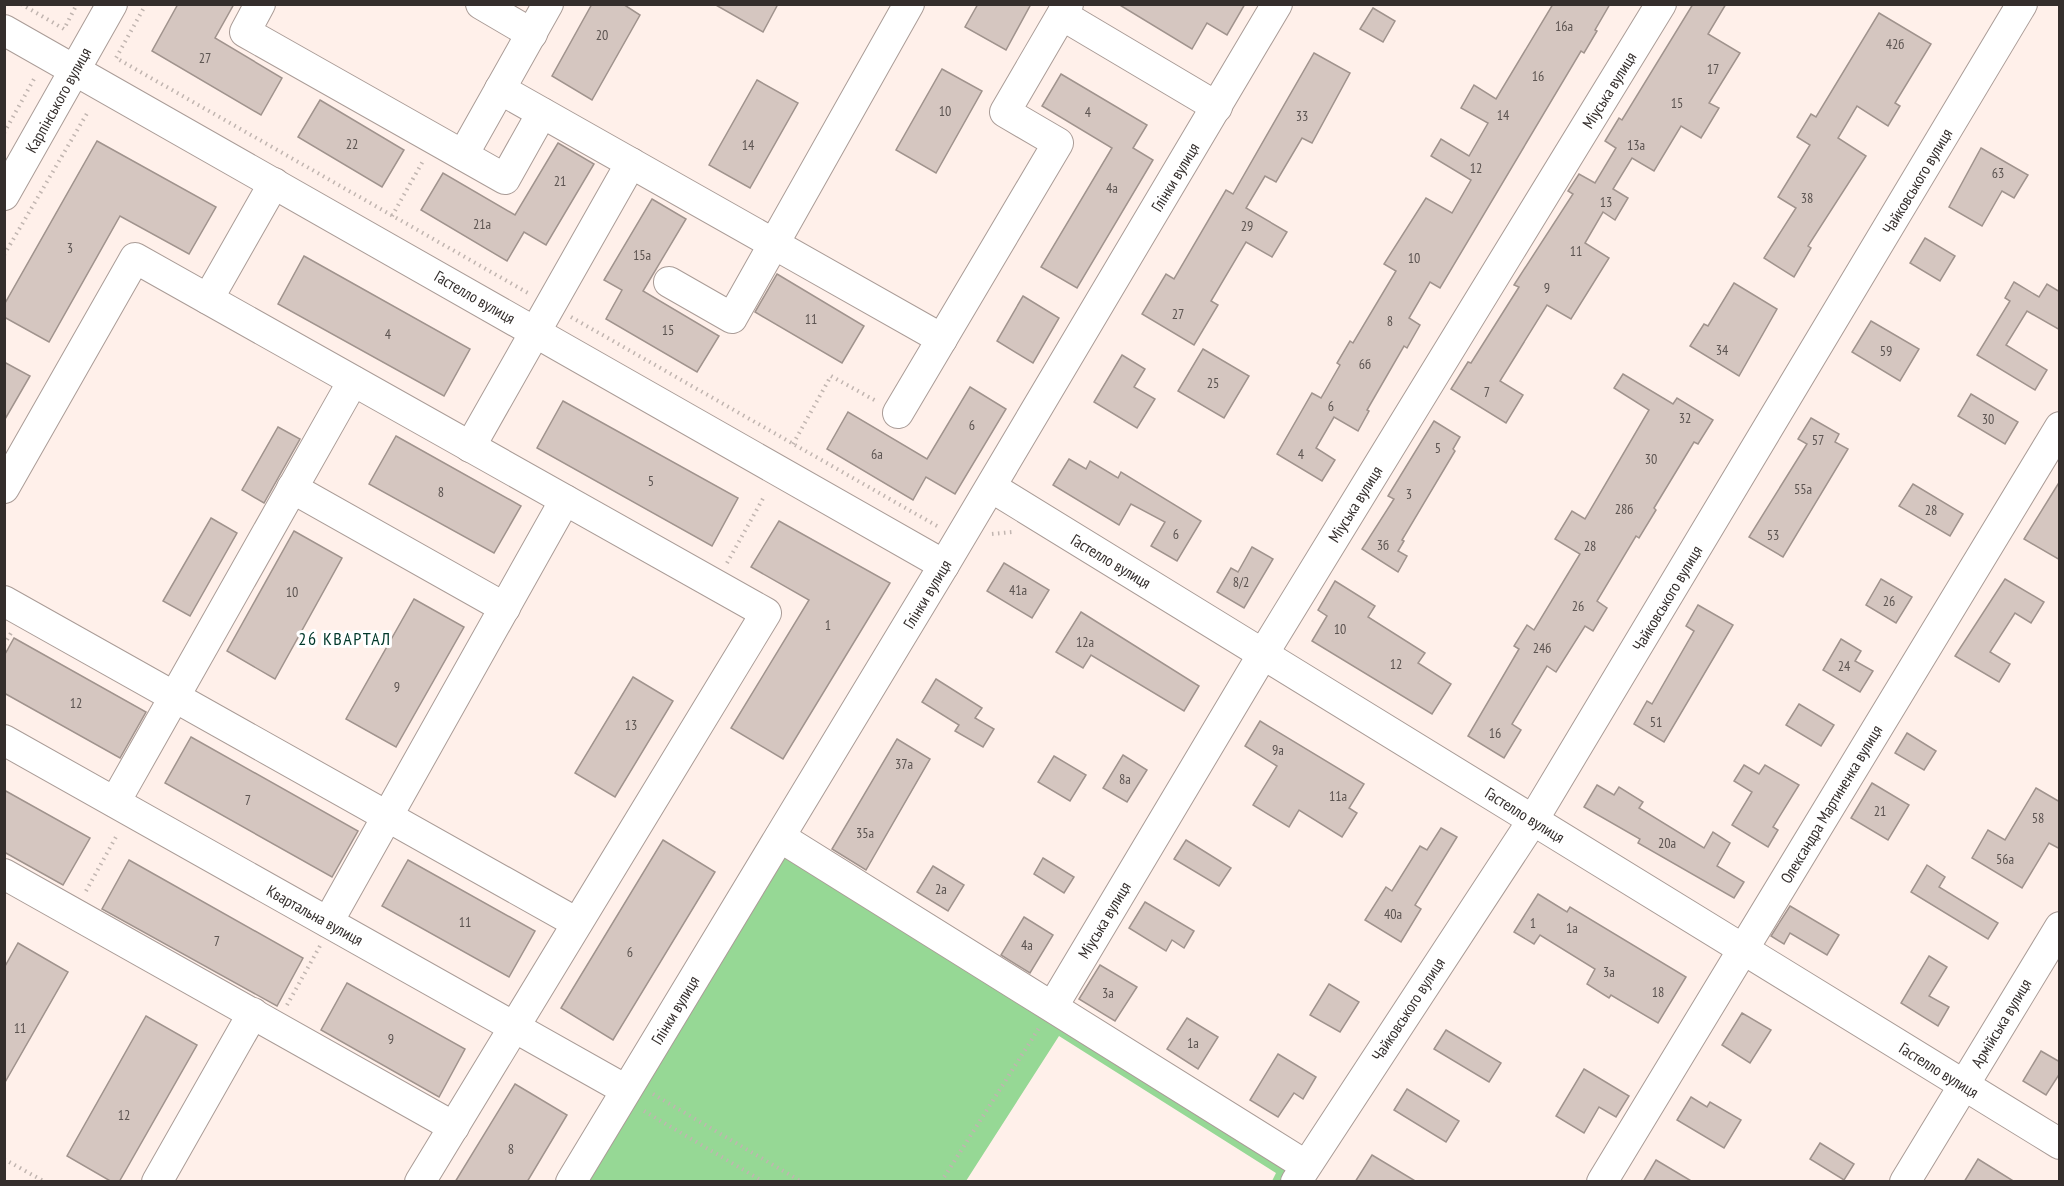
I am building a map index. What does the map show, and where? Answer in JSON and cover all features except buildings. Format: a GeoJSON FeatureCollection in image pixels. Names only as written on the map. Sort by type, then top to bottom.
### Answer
{"type":"FeatureCollection","features":[{"type":"Feature","properties":{"kind":"street","name":"Карпінського вулиця"},"geometry":{"type":"LineString","coordinates":[[6,187],[112,4]]}},
{"type":"Feature","properties":{"kind":"street"},"geometry":{"type":"LineString","coordinates":[[260,4],[245,32],[505,179],[542,113]]}},
{"type":"Feature","properties":{"kind":"street"},"geometry":{"type":"LineString","coordinates":[[481,4],[532,33]]}},
{"type":"Feature","properties":{"kind":"street"},"geometry":{"type":"LineString","coordinates":[[463,155],[548,4]]}},
{"type":"Feature","properties":{"kind":"street","name":"Глінки вулиця"},"geometry":{"type":"LineString","coordinates":[[571,1182],[991,487],[1277,4]]}},
{"type":"Feature","properties":{"kind":"street","name":"Міуська вулиця"},"geometry":{"type":"LineString","coordinates":[[1053,1006],[1263,654],[1661,4]]}},
{"type":"Feature","properties":{"kind":"street","name":"Чайковського вулиця"},"geometry":{"type":"LineString","coordinates":[[1301,1174],[1533,820],[2022,4]]}},
{"type":"Feature","properties":{"kind":"street"},"geometry":{"type":"LineString","coordinates":[[669,282],[732,318],[900,8]]}},
{"type":"Feature","properties":{"kind":"street"},"geometry":{"type":"LineString","coordinates":[[898,413],[1058,143],[1005,112],[1065,10],[1217,107]]}},
{"type":"Feature","properties":{"kind":"street","name":"Гастелло вулиця"},"geometry":{"type":"LineString","coordinates":[[4,30],[944,565]]}},
{"type":"Feature","properties":{"kind":"street"},"geometry":{"type":"LineString","coordinates":[[500,90],[942,339]]}},
{"type":"Feature","properties":{"kind":"street"},"geometry":{"type":"LineString","coordinates":[[470,447],[631,163]]}},
{"type":"Feature","properties":{"kind":"street"},"geometry":{"type":"LineString","coordinates":[[208,299],[274,183]]}},
{"type":"Feature","properties":{"kind":"street"},"geometry":{"type":"LineString","coordinates":[[4,488],[14,447],[135,258],[766,613],[420,1182]]}},
{"type":"Feature","properties":{"kind":"street"},"geometry":{"type":"LineString","coordinates":[[118,816],[175,697],[353,381]]}},
{"type":"Feature","properties":{"kind":"street","name":"Олександра Мартиненка вулиця"},"geometry":{"type":"LineString","coordinates":[[1602,1182],[2060,427]]}},
{"type":"Feature","properties":{"kind":"street","name":"Гастелло вулиця"},"geometry":{"type":"LineString","coordinates":[[991,487],[2060,1144]]}},
{"type":"Feature","properties":{"kind":"street"},"geometry":{"type":"LineString","coordinates":[[292,488],[505,608]]}},
{"type":"Feature","properties":{"kind":"street"},"geometry":{"type":"LineString","coordinates":[[325,932],[387,816],[565,500]]}},
{"type":"Feature","properties":{"kind":"street"},"geometry":{"type":"LineString","coordinates":[[4,601],[577,923]]}},
{"type":"Feature","properties":{"kind":"street","name":"Квартальна вулиця"},"geometry":{"type":"LineString","coordinates":[[4,740],[118,816],[325,932],[514,1027],[626,1090]]}},
{"type":"Feature","properties":{"kind":"street"},"geometry":{"type":"LineString","coordinates":[[780,837],[1053,1006],[1301,1174]]}},
{"type":"Feature","properties":{"kind":"street"},"geometry":{"type":"LineString","coordinates":[[9,886],[74,912],[454,1127]]}},
{"type":"Feature","properties":{"kind":"street","name":"Армійська вулиця"},"geometry":{"type":"LineString","coordinates":[[1905,1182],[2060,927]]}},
{"type":"Feature","properties":{"kind":"street"},"geometry":{"type":"LineString","coordinates":[[157,1182],[264,1020]]}},
{"type":"Feature","properties":{"kind":"path"},"geometry":{"type":"LineString","coordinates":[[21,4],[64,29],[77,4]]}},
{"type":"Feature","properties":{"kind":"path"},"geometry":{"type":"LineString","coordinates":[[116,58],[146,4]]}},
{"type":"Feature","properties":{"kind":"path"},"geometry":{"type":"LineString","coordinates":[[4,133],[35,79]]}},
{"type":"Feature","properties":{"kind":"path"},"geometry":{"type":"LineString","coordinates":[[4,255],[87,109]]}},
{"type":"Feature","properties":{"kind":"path"},"geometry":{"type":"LineString","coordinates":[[392,216],[435,139]]}},
{"type":"Feature","properties":{"kind":"path"},"geometry":{"type":"LineString","coordinates":[[793,444],[831,376],[898,413]]}},
{"type":"Feature","properties":{"kind":"path"},"geometry":{"type":"LineString","coordinates":[[715,585],[765,495]]}},
{"type":"Feature","properties":{"kind":"path"},"geometry":{"type":"LineString","coordinates":[[960,538],[1054,526]]}},
{"type":"Feature","properties":{"kind":"path"},"geometry":{"type":"LineString","coordinates":[[74,912],[118,816]]}},
{"type":"Feature","properties":{"kind":"path"},"geometry":{"type":"LineString","coordinates":[[264,1020],[325,932]]}},
{"type":"Feature","properties":{"kind":"path"},"geometry":{"type":"LineString","coordinates":[[941,1182],[1053,1006]]}},
{"type":"Feature","properties":{"kind":"path"},"geometry":{"type":"LineString","coordinates":[[626,1090],[764,1182]]}},
{"type":"Feature","properties":{"kind":"path"},"geometry":{"type":"LineString","coordinates":[[626,1090],[802,1182]]}},
{"type":"Feature","properties":{"kind":"path"},"geometry":{"type":"LineString","coordinates":[[4,1160],[45,1182]]}},
{"type":"Feature","properties":{"kind":"green space"},"geometry":{"type":"Polygon","coordinates":[[[781,846],[1296,1166],[1288,1181],[1272,1181],[1276,1173],[1059,1036],[966,1181],[579,1182],[781,846]]]}},
{"type":"Feature","properties":{"kind":"district","name":"26 КВАРТАЛ"},"geometry":{"type":"Point","coordinates":[345,639]}}]}
